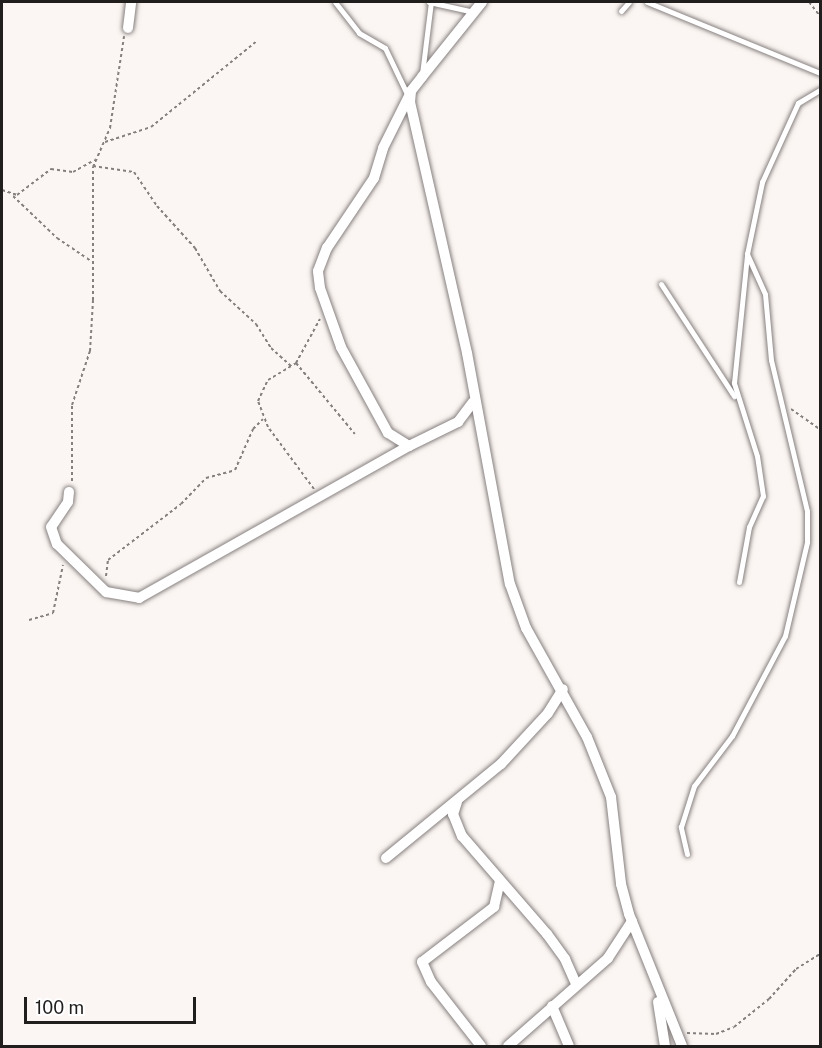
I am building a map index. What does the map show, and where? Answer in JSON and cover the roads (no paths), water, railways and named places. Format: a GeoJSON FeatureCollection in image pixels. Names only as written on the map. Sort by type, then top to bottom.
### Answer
{"type":"FeatureCollection","features":[{"type":"Feature","properties":{"kind":"street"},"geometry":{"type":"LineString","coordinates":[[128,28],[131,2]]}},
{"type":"Feature","properties":{"kind":"street"},"geometry":{"type":"LineString","coordinates":[[396,453],[392,438],[341,346],[325,301],[318,271],[320,261],[368,189],[410,94],[482,2]]}},
{"type":"Feature","properties":{"kind":"street"},"geometry":{"type":"LineString","coordinates":[[410,94],[425,180],[447,259],[510,584],[526,628],[563,688],[610,797],[621,884],[655,986],[682,1047]]}},
{"type":"Feature","properties":{"kind":"street"},"geometry":{"type":"LineString","coordinates":[[69,492],[68,502],[51,527],[52,535],[64,552],[106,592],[140,598],[321,498],[396,453],[458,422],[474,402]]}},
{"type":"Feature","properties":{"kind":"street"},"geometry":{"type":"LineString","coordinates":[[392,438],[409,446]]}},
{"type":"Feature","properties":{"kind":"street"},"geometry":{"type":"LineString","coordinates":[[386,858],[457,802],[525,740],[563,688]]}},
{"type":"Feature","properties":{"kind":"street"},"geometry":{"type":"LineString","coordinates":[[457,802],[453,814],[462,836],[547,934],[565,959],[576,984]]}},
{"type":"Feature","properties":{"kind":"street"},"geometry":{"type":"LineString","coordinates":[[481,1047],[431,982],[422,962],[494,907],[500,881]]}},
{"type":"Feature","properties":{"kind":"street"},"geometry":{"type":"LineString","coordinates":[[507,1047],[608,958],[632,921]]}},
{"type":"Feature","properties":{"kind":"street"},"geometry":{"type":"LineString","coordinates":[[655,986],[665,1047]]}},
{"type":"Feature","properties":{"kind":"street"},"geometry":{"type":"LineString","coordinates":[[552,1005],[569,1047]]}},
{"type":"Feature","properties":{"kind":"lane"},"geometry":{"type":"LineString","coordinates":[[335,2],[359,33],[391,55],[410,94]]}},
{"type":"Feature","properties":{"kind":"lane"},"geometry":{"type":"LineString","coordinates":[[422,77],[430,2],[476,12]]}},
{"type":"Feature","properties":{"kind":"lane"},"geometry":{"type":"LineString","coordinates":[[621,10],[629,2]]}},
{"type":"Feature","properties":{"kind":"lane"},"geometry":{"type":"LineString","coordinates":[[647,2],[820,73]]}},
{"type":"Feature","properties":{"kind":"lane"},"geometry":{"type":"LineString","coordinates":[[735,397],[736,341],[747,254],[762,182],[798,103],[820,90]]}},
{"type":"Feature","properties":{"kind":"lane"},"geometry":{"type":"LineString","coordinates":[[687,854],[681,827],[694,786],[732,736],[791,621],[808,528],[801,481],[771,360],[765,294],[747,254]]}},
{"type":"Feature","properties":{"kind":"lane"},"geometry":{"type":"LineString","coordinates":[[662,284],[735,397],[763,485],[758,510],[749,527],[739,582]]}}]}
